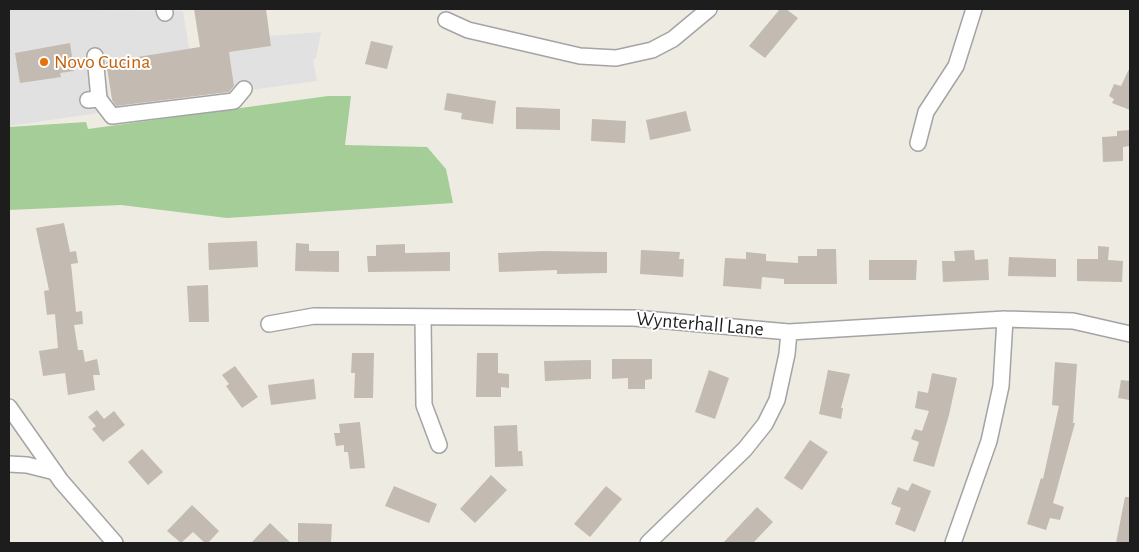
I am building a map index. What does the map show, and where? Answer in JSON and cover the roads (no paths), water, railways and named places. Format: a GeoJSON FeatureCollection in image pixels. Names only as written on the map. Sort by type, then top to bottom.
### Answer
{"type":"FeatureCollection","features":[{"type":"Feature","properties":{"kind":"street"},"geometry":{"type":"LineString","coordinates":[[446,20],[468,30],[580,56],[616,58],[652,50],[666,43],[708,9]]}},
{"type":"Feature","properties":{"kind":"street"},"geometry":{"type":"LineString","coordinates":[[918,142],[926,112],[956,66],[974,9]]}},
{"type":"Feature","properties":{"kind":"street"},"geometry":{"type":"LineString","coordinates":[[95,56],[93,100],[112,116],[234,101],[244,89]]}},
{"type":"Feature","properties":{"kind":"street","name":"Wynterhall Lane"},"geometry":{"type":"LineString","coordinates":[[269,324],[314,316],[634,318],[789,332],[1005,319],[1072,321],[1130,334]]}},
{"type":"Feature","properties":{"kind":"street"},"geometry":{"type":"LineString","coordinates":[[423,316],[424,405],[439,445]]}},
{"type":"Feature","properties":{"kind":"street"},"geometry":{"type":"LineString","coordinates":[[953,543],[989,441],[1001,386],[1005,319]]}},
{"type":"Feature","properties":{"kind":"street"},"geometry":{"type":"LineString","coordinates":[[648,543],[744,449],[764,424],[777,400],[787,354],[789,332]]}},
{"type":"Feature","properties":{"kind":"street"},"geometry":{"type":"LineString","coordinates":[[9,407],[55,472],[115,543]]}},
{"type":"Feature","properties":{"kind":"street"},"geometry":{"type":"LineString","coordinates":[[9,464],[27,465],[55,472]]}},
{"type":"Feature","properties":{"kind":"place","name":"Novo Cucina"},"geometry":{"type":"Point","coordinates":[44,62]}}]}
